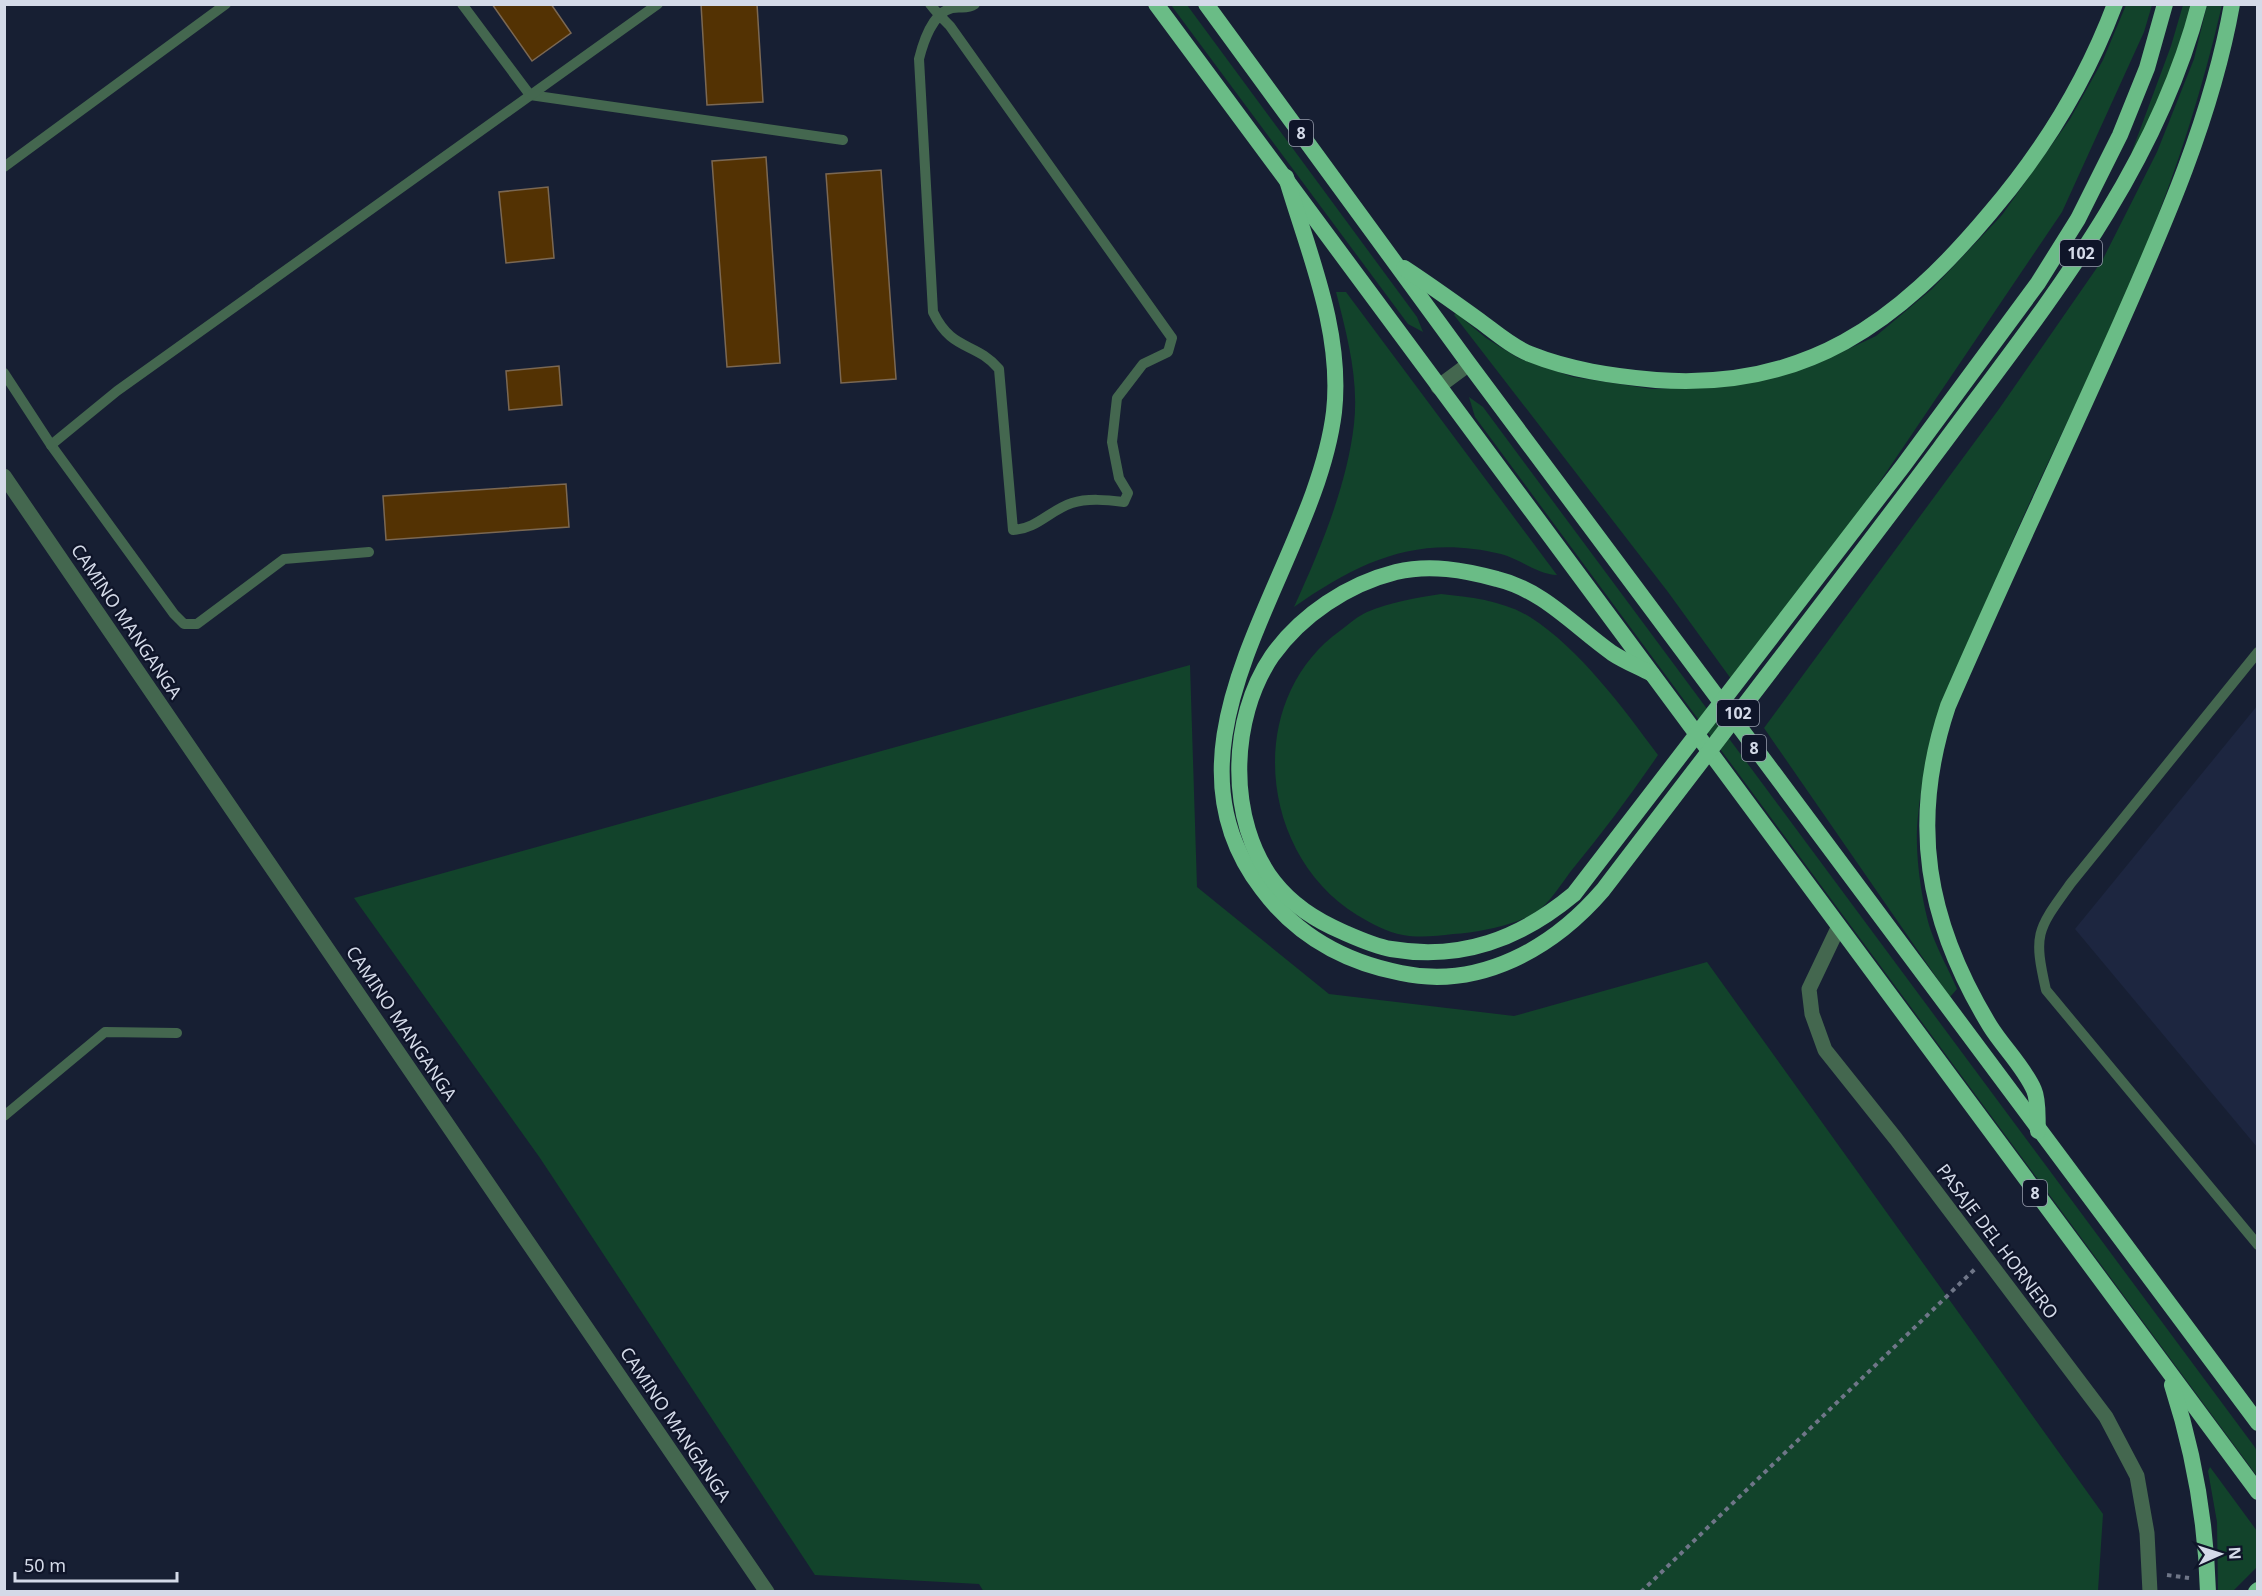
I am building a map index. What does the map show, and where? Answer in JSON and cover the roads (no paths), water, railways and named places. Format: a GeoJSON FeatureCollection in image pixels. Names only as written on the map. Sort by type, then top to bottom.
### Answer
{"type":"FeatureCollection","features":[{"type":"Feature","properties":{"kind":"highway","name":"8"},"geometry":{"type":"LineString","coordinates":[[1155,4],[1286,177],[1438,387],[2258,1492]]}},
{"type":"Feature","properties":{"kind":"highway","name":"8"},"geometry":{"type":"LineString","coordinates":[[1206,4],[1469,364],[2038,1132],[2258,1424]]}},
{"type":"Feature","properties":{"kind":"highway"},"geometry":{"type":"LineString","coordinates":[[1396,262],[1527,353],[1571,368],[1631,378],[1680,381],[1732,379],[1780,369],[1824,353],[1867,330],[1911,297],[1942,268],[2009,191],[2066,109],[2115,4]]}},
{"type":"Feature","properties":{"kind":"highway","name":"102"},"geometry":{"type":"LineString","coordinates":[[1652,674],[1613,654],[1561,611],[1531,592],[1491,577],[1464,571],[1432,568],[1398,572],[1368,581],[1332,600],[1299,625],[1272,657],[1255,689],[1242,730],[1238,783],[1250,836],[1274,882],[1313,919],[1374,946],[1412,953],[1452,953],[1502,940],[1568,899],[1589,876],[1903,466],[2038,283],[2078,219],[2120,135],[2147,68],[2166,4]]}},
{"type":"Feature","properties":{"kind":"highway","name":"102"},"geometry":{"type":"LineString","coordinates":[[1286,177],[1330,328],[1335,375],[1334,410],[1318,482],[1240,670],[1228,713],[1221,755],[1223,800],[1248,872],[1271,901],[1311,938],[1335,953],[1370,967],[1409,975],[1449,976],[1489,969],[1518,959],[1548,940],[1585,911],[1603,890],[1919,476],[2064,279],[2114,203],[2171,94],[2199,4]]}},
{"type":"Feature","properties":{"kind":"highway"},"geometry":{"type":"LineString","coordinates":[[2038,1132],[2035,1091],[1989,1025],[1940,921],[1931,882],[1927,838],[1929,782],[1936,743],[1948,706],[2159,237],[2204,113],[2227,31],[2232,4]]}},
{"type":"Feature","properties":{"kind":"highway"},"geometry":{"type":"LineString","coordinates":[[2168,1373],[2198,1480],[2208,1586]]}},
{"type":"Feature","properties":{"kind":"highway"},"geometry":{"type":"LineString","coordinates":[[2238,1396],[2258,1413]]}},
{"type":"Feature","properties":{"kind":"street"},"geometry":{"type":"LineString","coordinates":[[1438,387],[1469,364]]}},
{"type":"Feature","properties":{"kind":"street","name":"CAMINO MANGANGA"},"geometry":{"type":"LineString","coordinates":[[4,476],[767,1592]]}},
{"type":"Feature","properties":{"kind":"street","name":"PASAJE DEL HORNERO"},"geometry":{"type":"LineString","coordinates":[[1839,927],[1809,989],[1812,1014],[1825,1050],[1896,1139],[2106,1417],[2137,1476],[2146,1533],[2150,1592]]}},
{"type":"Feature","properties":{"kind":"lane"},"geometry":{"type":"LineString","coordinates":[[4,167],[226,4]]}},
{"type":"Feature","properties":{"kind":"lane"},"geometry":{"type":"LineString","coordinates":[[462,4],[530,95],[843,140]]}},
{"type":"Feature","properties":{"kind":"lane"},"geometry":{"type":"LineString","coordinates":[[51,445],[117,391],[658,4]]}},
{"type":"Feature","properties":{"kind":"lane"},"geometry":{"type":"LineString","coordinates":[[930,4],[940,15],[964,45],[1172,338],[1168,352],[1143,364],[1117,398],[1112,442],[1119,478],[1128,493],[1124,502],[1104,499],[1072,503],[1027,529],[1013,530],[999,369],[989,358],[958,343],[942,331],[933,312],[919,59],[923,42],[940,15],[951,6],[968,9],[975,4]]}},
{"type":"Feature","properties":{"kind":"lane"},"geometry":{"type":"LineString","coordinates":[[4,373],[51,445],[174,614],[184,624],[198,624],[284,560],[369,552]]}},
{"type":"Feature","properties":{"kind":"lane"},"geometry":{"type":"LineString","coordinates":[[2258,652],[2071,883],[2043,922],[2037,951],[2046,990],[2258,1245]]}},
{"type":"Feature","properties":{"kind":"lane"},"geometry":{"type":"LineString","coordinates":[[4,1116],[105,1032],[177,1034]]}}]}
